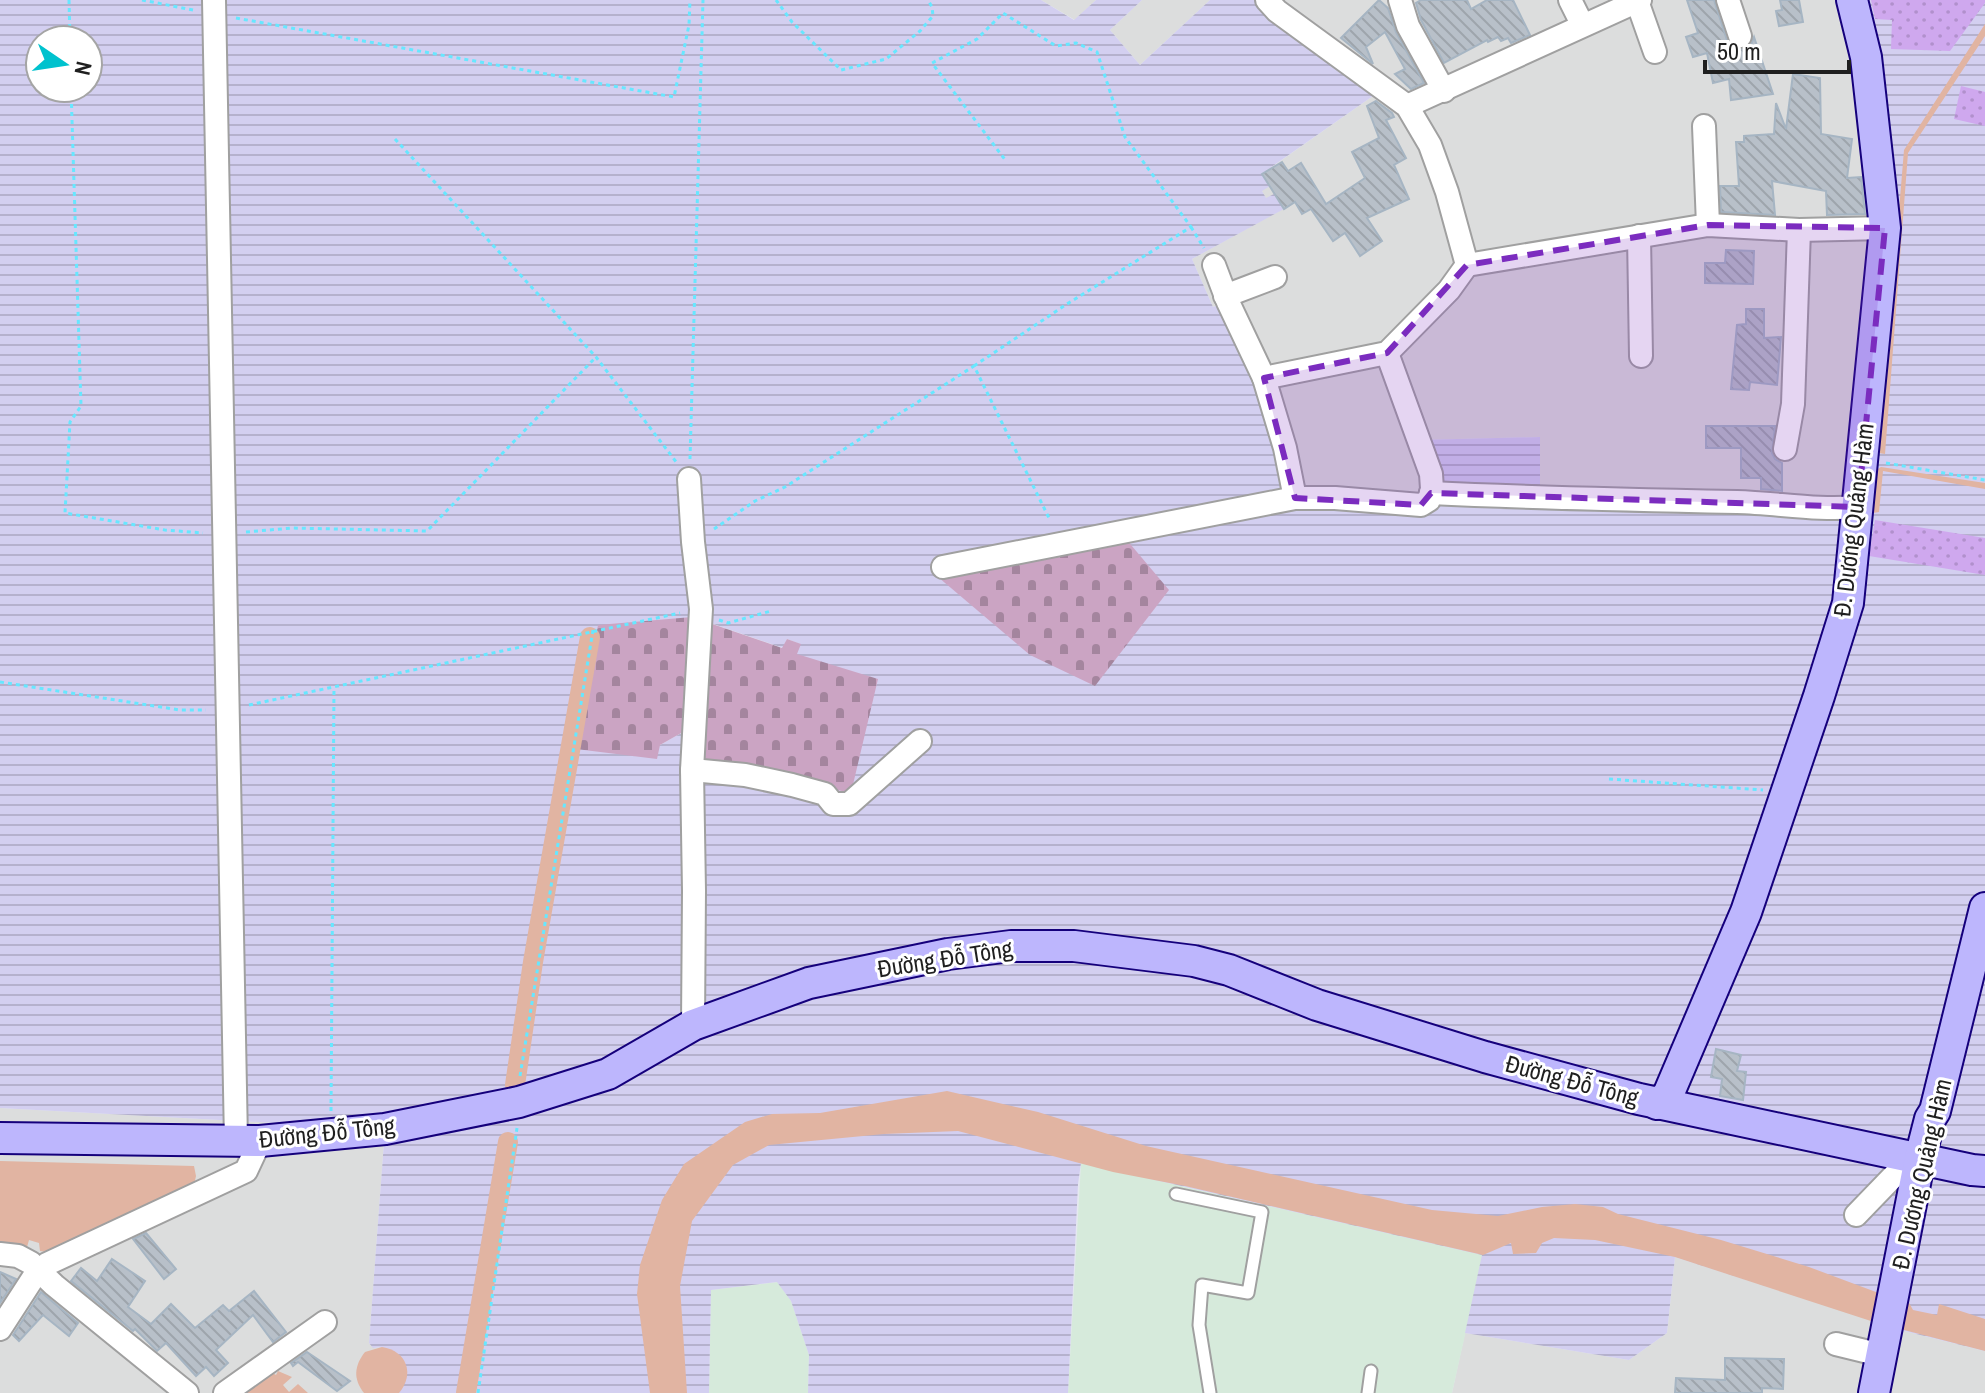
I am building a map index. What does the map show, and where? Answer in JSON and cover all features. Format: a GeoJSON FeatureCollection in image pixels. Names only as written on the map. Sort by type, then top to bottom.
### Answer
{"type":"FeatureCollection","features":[{"type":"Feature","properties":{"kind":"main road","name":"Đ. Dương Quảng Hàm"},"geometry":{"type":"LineString","coordinates":[[1657,1104],[1668,1095],[1746,912],[1848,603],[1885,228],[1866,57],[1852,0]]}},
{"type":"Feature","properties":{"kind":"main road","name":"Đ. Dương Quảng Hàm"},"geometry":{"type":"LineString","coordinates":[[1874,1393],[1897,1284],[1916,1157],[1935,1111],[1985,908]]}},
{"type":"Feature","properties":{"kind":"main road","name":"Đường Đỗ Tông"},"geometry":{"type":"LineString","coordinates":[[0,1138],[248,1141],[385,1129],[519,1102],[608,1074],[693,1025],[809,983],[948,954],[1011,946],[1074,946],[1158,954],[1229,970],[1317,1005],[1485,1057],[1657,1104],[1985,1171]]}},
{"type":"Feature","properties":{"kind":"street"},"geometry":{"type":"LineString","coordinates":[[1267,0],[1277,11],[1373,78],[1407,106],[1430,145],[1467,265]]}},
{"type":"Feature","properties":{"kind":"street"},"geometry":{"type":"LineString","coordinates":[[1400,0],[1408,26],[1444,91]]}},
{"type":"Feature","properties":{"kind":"street"},"geometry":{"type":"LineString","coordinates":[[1570,0],[1582,24]]}},
{"type":"Feature","properties":{"kind":"street"},"geometry":{"type":"LineString","coordinates":[[1728,0],[1740,36]]}},
{"type":"Feature","properties":{"kind":"street"},"geometry":{"type":"LineString","coordinates":[[1407,106],[1638,1],[1655,52]]}},
{"type":"Feature","properties":{"kind":"street"},"geometry":{"type":"LineString","coordinates":[[0,1329],[47,1264],[246,1171],[248,1141],[226,709],[214,7]]}},
{"type":"Feature","properties":{"kind":"street"},"geometry":{"type":"LineString","coordinates":[[1704,126],[1708,225]]}},
{"type":"Feature","properties":{"kind":"street"},"geometry":{"type":"LineString","coordinates":[[1264,378],[1387,353],[1449,290],[1467,265],[1708,225],[1799,230],[1885,228]]}},
{"type":"Feature","properties":{"kind":"street"},"geometry":{"type":"LineString","coordinates":[[1785,449],[1793,404],[1799,230]]}},
{"type":"Feature","properties":{"kind":"street"},"geometry":{"type":"LineString","coordinates":[[1639,236],[1641,356]]}},
{"type":"Feature","properties":{"kind":"street"},"geometry":{"type":"LineString","coordinates":[[1214,265],[1225,296],[1264,378],[1285,448],[1295,498]]}},
{"type":"Feature","properties":{"kind":"street"},"geometry":{"type":"LineString","coordinates":[[1225,296],[1275,277]]}},
{"type":"Feature","properties":{"kind":"street"},"geometry":{"type":"LineString","coordinates":[[943,567],[1295,498],[1421,505],[1429,500],[1431,474],[1387,353]]}},
{"type":"Feature","properties":{"kind":"street"},"geometry":{"type":"LineString","coordinates":[[689,479],[701,609],[692,770],[693,1025]]}},
{"type":"Feature","properties":{"kind":"street"},"geometry":{"type":"LineString","coordinates":[[1431,493],[1762,503],[1838,509],[1858,507]]}},
{"type":"Feature","properties":{"kind":"street"},"geometry":{"type":"LineString","coordinates":[[692,770],[745,775],[825,794],[837,812],[920,741]]}},
{"type":"Feature","properties":{"kind":"street"},"geometry":{"type":"LineString","coordinates":[[1856,1215],[1916,1157]]}},
{"type":"Feature","properties":{"kind":"street"},"geometry":{"type":"LineString","coordinates":[[0,1254],[18,1256],[39,1271],[187,1393]]}},
{"type":"Feature","properties":{"kind":"street"},"geometry":{"type":"LineString","coordinates":[[225,1393],[325,1322]]}},
{"type":"Feature","properties":{"kind":"street"},"geometry":{"type":"LineString","coordinates":[[1836,1344],[1882,1350]]}},
{"type":"Feature","properties":{"kind":"lane"},"geometry":{"type":"LineString","coordinates":[[1176,1194],[1262,1212],[1248,1293],[1202,1285],[1199,1325],[1210,1393]]}},
{"type":"Feature","properties":{"kind":"lane"},"geometry":{"type":"LineString","coordinates":[[1368,1393],[1371,1371]]}},
{"type":"Feature","properties":{"kind":"path"},"geometry":{"type":"LineString","coordinates":[[69,0],[70,24]]}},
{"type":"Feature","properties":{"kind":"path"},"geometry":{"type":"LineString","coordinates":[[142,0],[214,7],[674,97],[689,25],[690,0]]}},
{"type":"Feature","properties":{"kind":"path"},"geometry":{"type":"LineString","coordinates":[[689,479],[703,0]]}},
{"type":"Feature","properties":{"kind":"path"},"geometry":{"type":"LineString","coordinates":[[776,0],[792,22],[841,70],[886,59],[933,16],[928,0]]}},
{"type":"Feature","properties":{"kind":"path"},"geometry":{"type":"LineString","coordinates":[[693,542],[755,501],[785,487],[1191,227],[1125,137],[1097,52],[1076,43],[1056,46],[1003,13],[977,39],[932,63],[1006,161]]}},
{"type":"Feature","properties":{"kind":"path"},"geometry":{"type":"LineString","coordinates":[[72,104],[81,406],[70,422],[65,513],[165,530],[223,535],[292,528],[427,531],[596,357]]}},
{"type":"Feature","properties":{"kind":"path"},"geometry":{"type":"LineString","coordinates":[[395,139],[596,357],[689,479]]}},
{"type":"Feature","properties":{"kind":"path"},"geometry":{"type":"LineString","coordinates":[[974,366],[1049,518]]}},
{"type":"Feature","properties":{"kind":"path"},"geometry":{"type":"LineString","coordinates":[[1864,459],[1985,480]]}},
{"type":"Feature","properties":{"kind":"path"},"geometry":{"type":"LineString","coordinates":[[0,682],[180,710],[226,709],[701,609],[711,617],[728,623],[771,611]]}},
{"type":"Feature","properties":{"kind":"path"},"geometry":{"type":"LineString","coordinates":[[478,1393],[507,1205],[519,1085],[593,630]]}},
{"type":"Feature","properties":{"kind":"path"},"geometry":{"type":"LineString","coordinates":[[331,1134],[334,687]]}},
{"type":"Feature","properties":{"kind":"path"},"geometry":{"type":"LineString","coordinates":[[1609,779],[1786,792]]}},
{"type":"Feature","properties":{"kind":"highlighted area"},"geometry":{"type":"Polygon","coordinates":[[[1708,225],[1885,228],[1858,507],[1431,493],[1421,505],[1295,498],[1264,378],[1387,353],[1467,265],[1708,225]]]}},
{"type":"Feature","properties":{"kind":"shaded area"},"geometry":{"type":"Polygon","coordinates":[[[0,0],[1041,0],[1074,20],[1096,0],[1142,0],[1110,30],[1140,65],[1210,0],[1267,0],[1380,91],[1263,173],[1270,186],[1262,191],[1266,198],[1274,194],[1284,209],[1192,259],[1213,307],[1228,302],[1295,498],[1429,500],[1418,440],[1540,437],[1540,498],[1858,507],[1885,228],[1852,0],[1985,0],[1985,1351],[1908,1332],[1675,1257],[1667,1333],[1629,1360],[1465,1333],[1482,1255],[1081,1163],[1068,1393],[808,1393],[809,1355],[791,1301],[777,1282],[711,1290],[709,1393],[399,1393],[382,1347],[373,1348],[369,1343],[385,1129],[0,1108],[0,0]],[[693,617],[660,745],[706,719],[796,654],[800,644],[787,639],[783,648],[693,617]]]}},
{"type":"Feature","properties":{"kind":"shaded area"},"geometry":{"type":"Polygon","coordinates":[[[1041,0],[1096,0],[1075,20],[1041,0]]]}},
{"type":"Feature","properties":{"kind":"shaded area"},"geometry":{"type":"Polygon","coordinates":[[[1142,0],[1210,0],[1140,65],[1110,30],[1142,0]]]}},
{"type":"Feature","properties":{"kind":"shaded area"},"geometry":{"type":"Polygon","coordinates":[[[1267,0],[1852,0],[1878,157],[1858,507],[1540,498],[1539,437],[1419,440],[1429,500],[1295,498],[1227,302],[1213,307],[1192,259],[1283,209],[1275,194],[1266,199],[1262,191],[1262,174],[1380,91],[1267,0]]]}},
{"type":"Feature","properties":{"kind":"shaded area"},"geometry":{"type":"Polygon","coordinates":[[[1871,0],[1985,0],[1985,3],[1950,51],[1891,49],[1892,20],[1875,19],[1871,0]]]}},
{"type":"Feature","properties":{"kind":"shaded area"},"geometry":{"type":"Polygon","coordinates":[[[1985,24],[1985,36],[1908,153],[1885,454],[1879,453],[1904,150],[1985,24]]]}},
{"type":"Feature","properties":{"kind":"shaded area"},"geometry":{"type":"Polygon","coordinates":[[[1961,86],[1985,92],[1985,126],[1954,119],[1961,86]]]}},
{"type":"Feature","properties":{"kind":"shaded area"},"geometry":{"type":"Polygon","coordinates":[[[1878,469],[1985,483],[1985,489],[1883,471],[1879,512],[1873,513],[1878,469]]]}},
{"type":"Feature","properties":{"kind":"shaded area"},"geometry":{"type":"Polygon","coordinates":[[[1875,520],[1985,538],[1985,575],[1869,556],[1875,520]]]}},
{"type":"Feature","properties":{"kind":"shaded area"},"geometry":{"type":"Polygon","coordinates":[[[947,1091],[1038,1112],[1146,1146],[1432,1210],[1498,1216],[1575,1204],[1603,1207],[1618,1214],[1721,1240],[1809,1267],[1884,1295],[1907,1299],[1913,1310],[1937,1315],[1939,1304],[1985,1319],[1985,1351],[1877,1323],[1675,1257],[1595,1240],[1554,1238],[1542,1243],[1536,1253],[1513,1254],[1511,1243],[1483,1255],[1113,1172],[958,1131],[884,1134],[769,1145],[733,1165],[692,1221],[680,1286],[687,1393],[650,1393],[637,1294],[640,1265],[662,1200],[684,1164],[745,1122],[772,1114],[820,1113],[947,1091]]]}},
{"type":"Feature","properties":{"kind":"shaded area"},"geometry":{"type":"Polygon","coordinates":[[[0,1108],[385,1129],[369,1343],[374,1348],[382,1347],[399,1393],[0,1393],[0,1108]]]}},
{"type":"Feature","properties":{"kind":"shaded area"},"geometry":{"type":"Polygon","coordinates":[[[0,1161],[194,1166],[196,1176],[193,1189],[53,1253],[40,1251],[39,1243],[29,1240],[27,1247],[0,1243],[0,1161]]]}},
{"type":"Feature","properties":{"kind":"shaded area"},"geometry":{"type":"Polygon","coordinates":[[[1081,1163],[1483,1255],[1452,1393],[1068,1393],[1081,1163]]]}},
{"type":"Feature","properties":{"kind":"shaded area"},"geometry":{"type":"Polygon","coordinates":[[[1675,1257],[1908,1332],[1985,1351],[1985,1393],[1452,1393],[1465,1333],[1629,1360],[1667,1333],[1675,1257]]]}},
{"type":"Feature","properties":{"kind":"shaded area"},"geometry":{"type":"Polygon","coordinates":[[[778,1282],[791,1301],[809,1355],[808,1393],[709,1393],[711,1290],[778,1282]]]}},
{"type":"Feature","properties":{"kind":"shaded area"},"geometry":{"type":"Polygon","coordinates":[[[382,1347],[391,1349],[403,1358],[407,1371],[404,1386],[399,1393],[364,1393],[356,1372],[359,1362],[365,1352],[382,1347]]]}},
{"type":"Feature","properties":{"kind":"shaded area"},"geometry":{"type":"Polygon","coordinates":[[[278,1371],[292,1377],[283,1385],[289,1392],[298,1384],[308,1393],[237,1393],[271,1372],[276,1375],[278,1371]]]}},
{"type":"Feature","properties":{"kind":"green space"},"geometry":{"type":"Polygon","coordinates":[[[1115,526],[1169,590],[1095,686],[1030,655],[938,577],[1115,526]]]}},
{"type":"Feature","properties":{"kind":"green space"},"geometry":{"type":"Polygon","coordinates":[[[692,617],[782,648],[787,639],[801,644],[797,654],[878,679],[851,793],[701,760],[706,719],[660,745],[657,759],[576,749],[598,625],[692,617]]]}},
{"type":"Feature","properties":{"kind":"building"},"geometry":{"type":"Polygon","coordinates":[[[1379,0],[1388,8],[1396,32],[1424,83],[1411,89],[1395,74],[1405,69],[1385,32],[1366,47],[1373,64],[1341,38],[1379,0]]]}},
{"type":"Feature","properties":{"kind":"building"},"geometry":{"type":"Polygon","coordinates":[[[1421,0],[1467,0],[1471,9],[1487,0],[1513,0],[1530,35],[1511,43],[1508,38],[1487,40],[1444,63],[1421,20],[1416,3],[1421,0]]]}},
{"type":"Feature","properties":{"kind":"building"},"geometry":{"type":"Polygon","coordinates":[[[1687,0],[1714,0],[1731,47],[1745,49],[1754,37],[1773,94],[1731,100],[1729,79],[1713,83],[1707,53],[1693,57],[1686,37],[1698,33],[1687,0]]]}},
{"type":"Feature","properties":{"kind":"building"},"geometry":{"type":"Polygon","coordinates":[[[1780,0],[1799,0],[1803,22],[1779,26],[1776,11],[1782,10],[1780,0]]]}},
{"type":"Feature","properties":{"kind":"building"},"geometry":{"type":"Polygon","coordinates":[[[1793,74],[1820,78],[1821,134],[1852,139],[1847,178],[1861,177],[1865,214],[1827,215],[1826,191],[1772,181],[1775,215],[1721,212],[1720,186],[1739,186],[1736,142],[1744,142],[1744,136],[1774,134],[1776,103],[1786,129],[1793,74]]]}},
{"type":"Feature","properties":{"kind":"building"},"geometry":{"type":"Polygon","coordinates":[[[1376,101],[1394,117],[1386,120],[1406,158],[1394,165],[1409,199],[1367,218],[1382,241],[1360,256],[1345,233],[1333,241],[1311,209],[1302,214],[1295,202],[1284,209],[1262,174],[1282,162],[1288,171],[1301,163],[1326,204],[1365,178],[1352,152],[1379,138],[1367,106],[1376,101]]]}},
{"type":"Feature","properties":{"kind":"building"},"geometry":{"type":"Polygon","coordinates":[[[1726,250],[1754,251],[1753,284],[1705,283],[1705,263],[1725,263],[1726,250]]]}},
{"type":"Feature","properties":{"kind":"building"},"geometry":{"type":"Polygon","coordinates":[[[1746,309],[1764,309],[1764,338],[1781,337],[1777,385],[1750,382],[1749,390],[1731,389],[1737,325],[1746,324],[1746,309]]]}},
{"type":"Feature","properties":{"kind":"building"},"geometry":{"type":"Polygon","coordinates":[[[1706,426],[1775,426],[1772,453],[1782,463],[1782,491],[1761,489],[1761,478],[1741,478],[1741,448],[1706,448],[1706,426]]]}},
{"type":"Feature","properties":{"kind":"building"},"geometry":{"type":"Polygon","coordinates":[[[1716,1049],[1741,1055],[1737,1071],[1746,1072],[1743,1100],[1720,1096],[1722,1079],[1711,1077],[1716,1049]]]}},
{"type":"Feature","properties":{"kind":"building"},"geometry":{"type":"Polygon","coordinates":[[[146,1233],[176,1269],[164,1279],[133,1239],[146,1233]]]}},
{"type":"Feature","properties":{"kind":"building"},"geometry":{"type":"Polygon","coordinates":[[[112,1259],[145,1281],[128,1307],[151,1324],[171,1304],[195,1328],[223,1305],[229,1311],[254,1291],[286,1332],[273,1342],[253,1315],[216,1350],[228,1363],[214,1376],[206,1367],[196,1376],[166,1343],[157,1351],[135,1329],[133,1331],[71,1281],[81,1268],[97,1281],[112,1259]]]}},
{"type":"Feature","properties":{"kind":"building"},"geometry":{"type":"Polygon","coordinates":[[[0,1272],[16,1279],[0,1303],[0,1272]]]}},
{"type":"Feature","properties":{"kind":"building"},"geometry":{"type":"Polygon","coordinates":[[[41,1292],[78,1323],[69,1336],[43,1315],[19,1341],[13,1335],[41,1292]]]}},
{"type":"Feature","properties":{"kind":"building"},"geometry":{"type":"Polygon","coordinates":[[[307,1352],[350,1381],[337,1391],[298,1362],[293,1366],[291,1363],[307,1352]]]}},
{"type":"Feature","properties":{"kind":"building"},"geometry":{"type":"Polygon","coordinates":[[[1725,1358],[1784,1359],[1783,1389],[1762,1388],[1762,1393],[1675,1393],[1676,1378],[1725,1380],[1725,1358]]]}},
{"type":"Feature","properties":{"kind":"waterway"},"geometry":{"type":"LineString","coordinates":[[515,1085],[533,962],[590,637]]}},
{"type":"Feature","properties":{"kind":"waterway"},"geometry":{"type":"LineString","coordinates":[[466,1393],[508,1142]]}}]}
